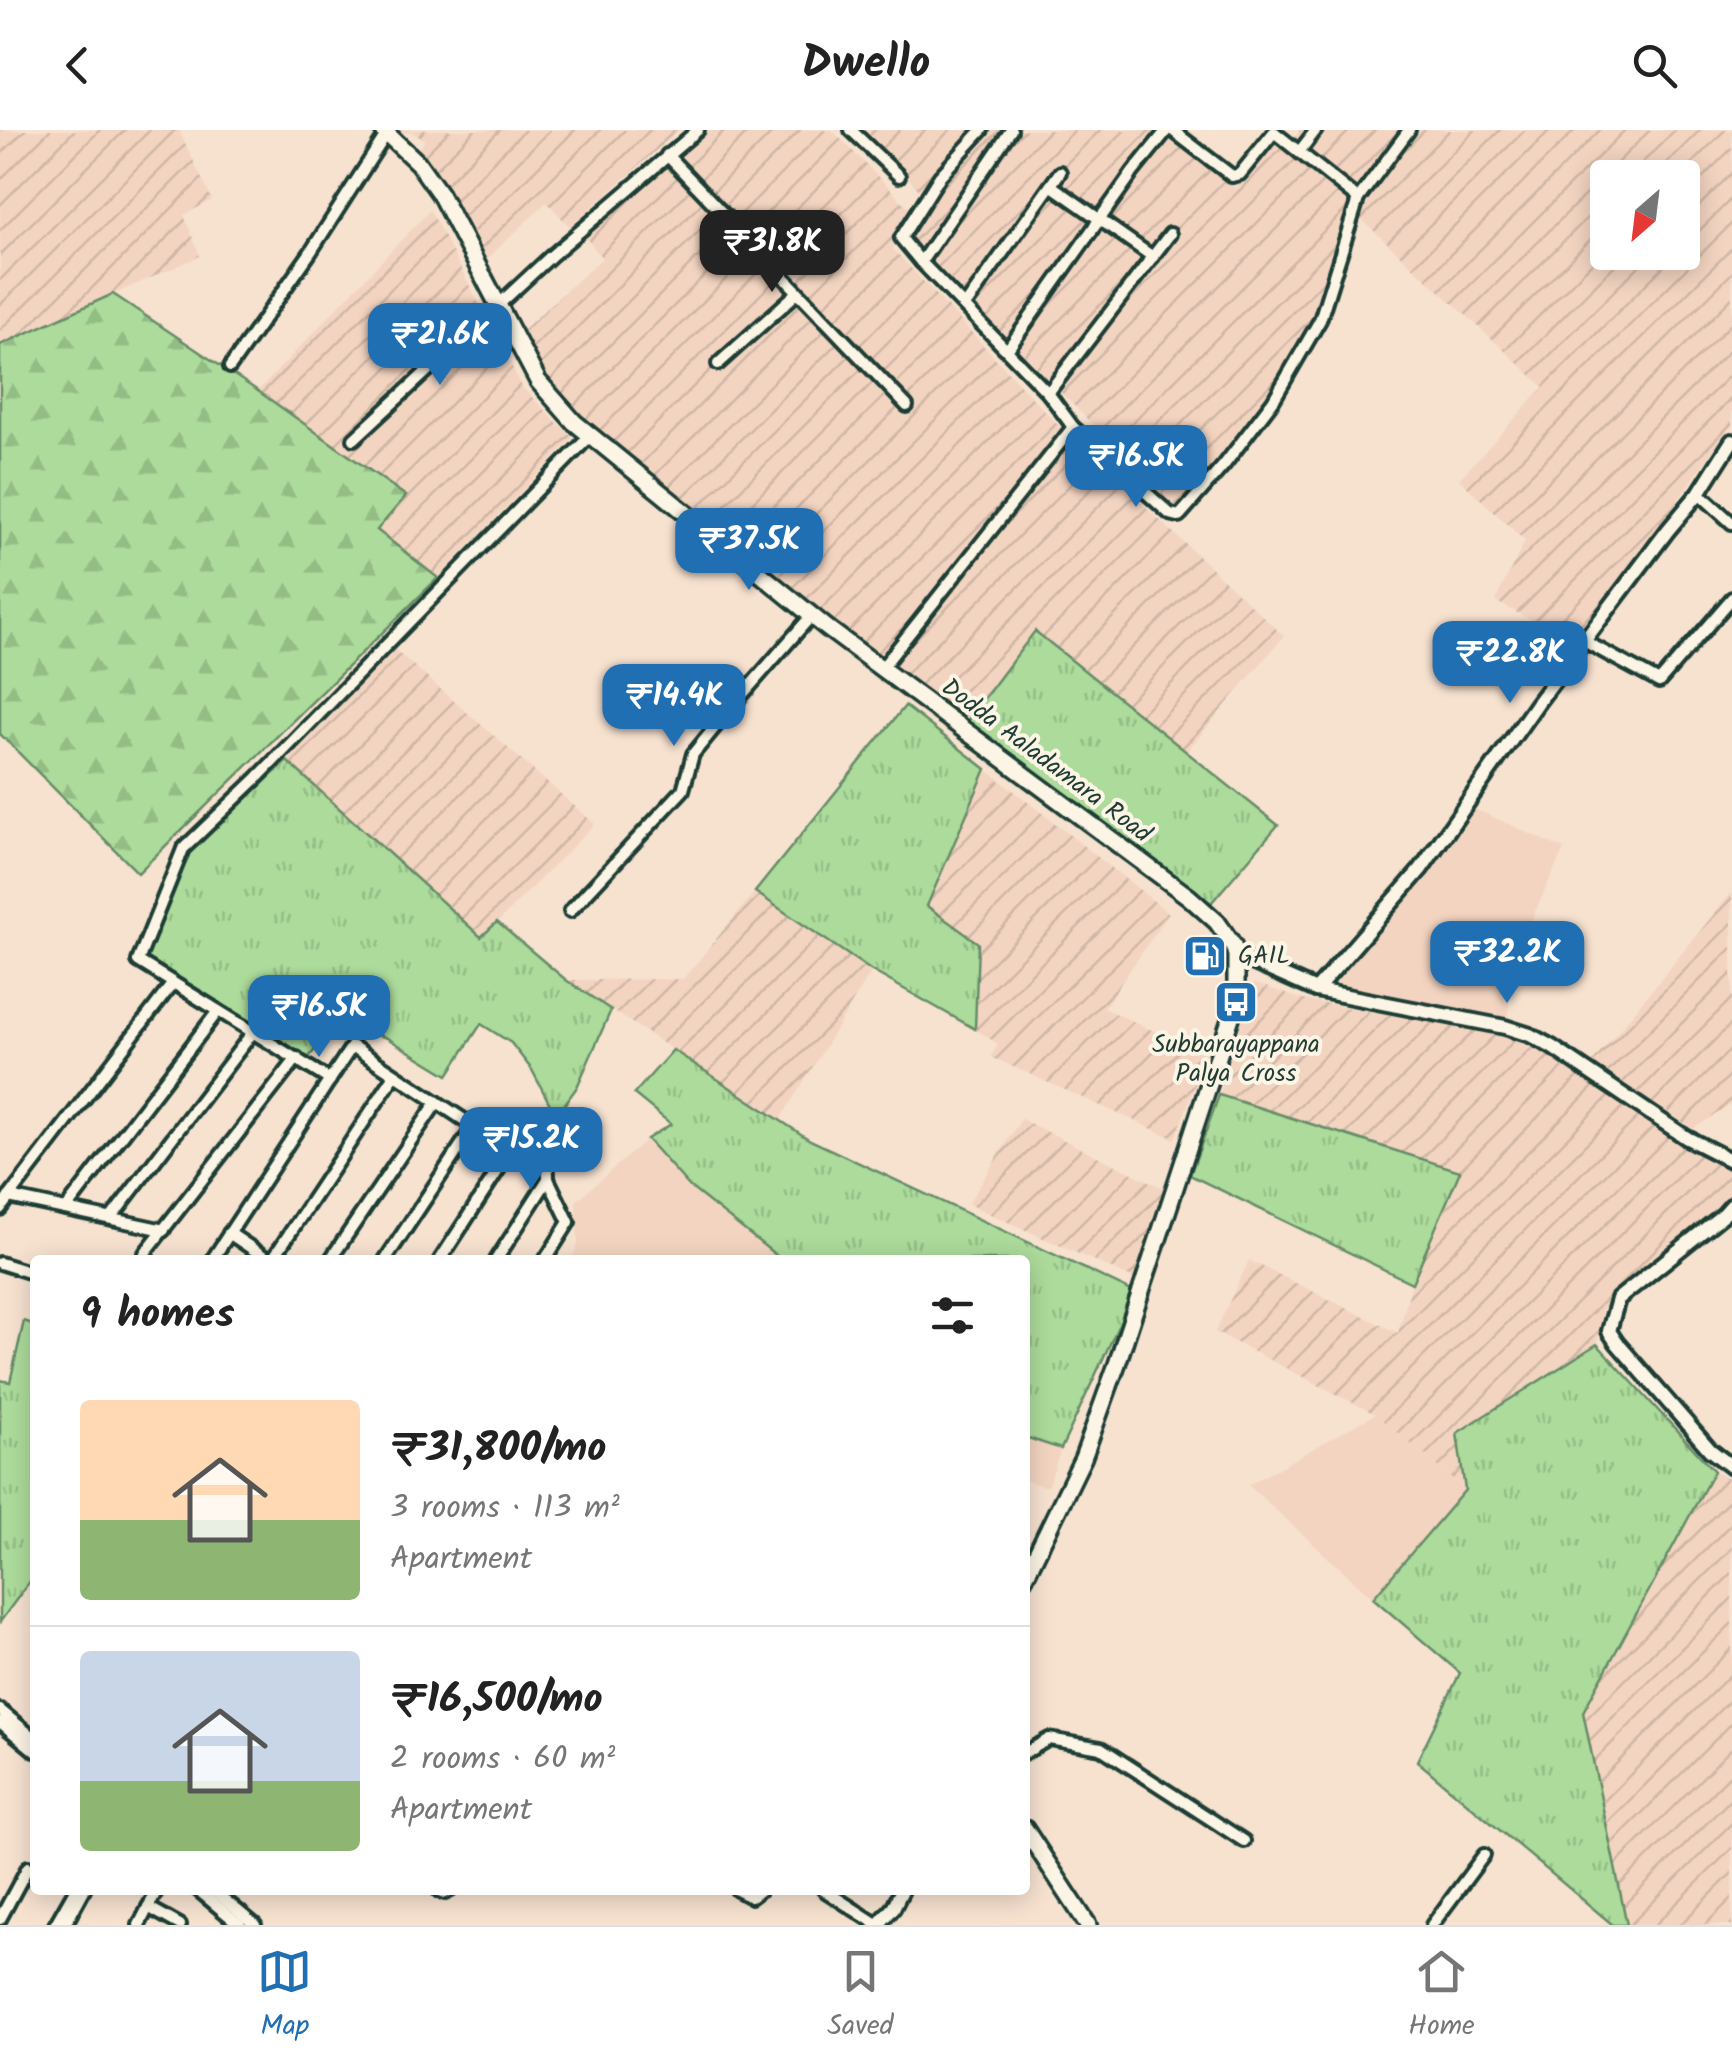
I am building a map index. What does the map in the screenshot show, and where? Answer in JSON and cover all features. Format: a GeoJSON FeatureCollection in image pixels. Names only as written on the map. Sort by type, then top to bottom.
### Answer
{"type":"FeatureCollection","features":[{"type":"Feature","properties":{"kind":"main road","name":"Dodda Aaladamara Road"},"geometry":{"type":"LineString","coordinates":[[385,132],[418,163],[440,194],[538,381],[574,422],[881,669],[1189,897],[1217,922],[1234,945],[1236,955]]}},
{"type":"Feature","properties":{"kind":"main road"},"geometry":{"type":"LineString","coordinates":[[1030,1567],[1082,1458],[1117,1364],[1236,1002],[1236,955]]}},
{"type":"Feature","properties":{"kind":"main road"},"geometry":{"type":"LineString","coordinates":[[1030,1837],[1088,1925]]}},
{"type":"Feature","properties":{"kind":"street"},"geometry":{"type":"LineString","coordinates":[[354,439],[551,256],[698,130]]}},
{"type":"Feature","properties":{"kind":"street"},"geometry":{"type":"LineString","coordinates":[[851,130],[899,176]]}},
{"type":"Feature","properties":{"kind":"street"},"geometry":{"type":"LineString","coordinates":[[982,130],[940,176],[901,238],[1008,349],[1073,427],[1170,514],[1179,516],[1273,401],[1320,320],[1358,199],[1409,130]]}},
{"type":"Feature","properties":{"kind":"street"},"geometry":{"type":"LineString","coordinates":[[921,262],[1010,130]]}},
{"type":"Feature","properties":{"kind":"street"},"geometry":{"type":"LineString","coordinates":[[1008,349],[1133,172],[1170,130],[1232,176],[1240,174],[1274,132],[1358,199]]}},
{"type":"Feature","properties":{"kind":"street"},"geometry":{"type":"LineString","coordinates":[[1300,152],[1316,130]]}},
{"type":"Feature","properties":{"kind":"street"},"geometry":{"type":"LineString","coordinates":[[230,367],[310,253],[385,132]]}},
{"type":"Feature","properties":{"kind":"street"},"geometry":{"type":"LineString","coordinates":[[667,155],[907,406]]}},
{"type":"Feature","properties":{"kind":"street"},"geometry":{"type":"LineString","coordinates":[[965,306],[1060,172]]}},
{"type":"Feature","properties":{"kind":"street"},"geometry":{"type":"LineString","coordinates":[[1052,186],[1153,257]]}},
{"type":"Feature","properties":{"kind":"street"},"geometry":{"type":"LineString","coordinates":[[1048,393],[1170,234]]}},
{"type":"Feature","properties":{"kind":"street"},"geometry":{"type":"LineString","coordinates":[[718,364],[797,293]]}},
{"type":"Feature","properties":{"kind":"street"},"geometry":{"type":"LineString","coordinates":[[881,669],[1073,427]]}},
{"type":"Feature","properties":{"kind":"street"},"geometry":{"type":"LineString","coordinates":[[330,1080],[138,961],[182,849],[257,778],[590,436]]}},
{"type":"Feature","properties":{"kind":"street"},"geometry":{"type":"LineString","coordinates":[[1316,990],[1421,869],[1584,641],[1699,493],[1732,441]]}},
{"type":"Feature","properties":{"kind":"street"},"geometry":{"type":"LineString","coordinates":[[1699,493],[1732,523]]}},
{"type":"Feature","properties":{"kind":"street"},"geometry":{"type":"LineString","coordinates":[[1584,641],[1659,682],[1732,598]]}},
{"type":"Feature","properties":{"kind":"street"},"geometry":{"type":"LineString","coordinates":[[570,912],[683,790],[693,754],[812,615]]}},
{"type":"Feature","properties":{"kind":"street"},"geometry":{"type":"LineString","coordinates":[[1236,955],[1316,990],[1530,1035],[1688,1138],[1732,1162]]}},
{"type":"Feature","properties":{"kind":"street"},"geometry":{"type":"LineString","coordinates":[[0,1209],[173,983]]}},
{"type":"Feature","properties":{"kind":"street"},"geometry":{"type":"LineString","coordinates":[[66,1209],[218,1010]]}},
{"type":"Feature","properties":{"kind":"street"},"geometry":{"type":"LineString","coordinates":[[111,1218],[253,1032]]}},
{"type":"Feature","properties":{"kind":"street"},"geometry":{"type":"LineString","coordinates":[[215,1255],[352,1046],[490,1137]]}},
{"type":"Feature","properties":{"kind":"street"},"geometry":{"type":"LineString","coordinates":[[145,1254],[297,1058]]}},
{"type":"Feature","properties":{"kind":"street"},"geometry":{"type":"LineString","coordinates":[[274,1255],[396,1075]]}},
{"type":"Feature","properties":{"kind":"street"},"geometry":{"type":"LineString","coordinates":[[333,1255],[437,1102]]}},
{"type":"Feature","properties":{"kind":"street"},"geometry":{"type":"LineString","coordinates":[[443,1255],[532,1118],[547,1140],[548,1179],[570,1222],[549,1255]]}},
{"type":"Feature","properties":{"kind":"street"},"geometry":{"type":"LineString","coordinates":[[388,1255],[474,1126]]}},
{"type":"Feature","properties":{"kind":"street"},"geometry":{"type":"LineString","coordinates":[[499,1255],[548,1179]]}},
{"type":"Feature","properties":{"kind":"street"},"geometry":{"type":"LineString","coordinates":[[10,1196],[164,1230]]}},
{"type":"Feature","properties":{"kind":"street"},"geometry":{"type":"LineString","coordinates":[[1732,1205],[1618,1299],[1609,1331],[1616,1344],[1710,1450],[1732,1467]]}},
{"type":"Feature","properties":{"kind":"street"},"geometry":{"type":"LineString","coordinates":[[229,1234],[263,1255]]}},
{"type":"Feature","properties":{"kind":"street"},"geometry":{"type":"LineString","coordinates":[[0,1263],[30,1272]]}},
{"type":"Feature","properties":{"kind":"street"},"geometry":{"type":"LineString","coordinates":[[0,1710],[30,1735]]}},
{"type":"Feature","properties":{"kind":"street"},"geometry":{"type":"LineString","coordinates":[[0,1722],[30,1747]]}},
{"type":"Feature","properties":{"kind":"street"},"geometry":{"type":"LineString","coordinates":[[1030,1749],[1049,1739],[1101,1748],[1244,1841]]}},
{"type":"Feature","properties":{"kind":"street"},"geometry":{"type":"LineString","coordinates":[[1437,1923],[1484,1855]]}},
{"type":"Feature","properties":{"kind":"street"},"geometry":{"type":"LineString","coordinates":[[0,1917],[28,1868]]}},
{"type":"Feature","properties":{"kind":"street"},"geometry":{"type":"LineString","coordinates":[[56,1925],[72,1895]]}},
{"type":"Feature","properties":{"kind":"street"},"geometry":{"type":"LineString","coordinates":[[64,1925],[81,1895]]}},
{"type":"Feature","properties":{"kind":"street"},"geometry":{"type":"LineString","coordinates":[[139,1925],[155,1895]]}},
{"type":"Feature","properties":{"kind":"street"},"geometry":{"type":"LineString","coordinates":[[204,1895],[240,1925]]}},
{"type":"Feature","properties":{"kind":"street"},"geometry":{"type":"LineString","coordinates":[[218,1895],[256,1925]]}},
{"type":"Feature","properties":{"kind":"street"},"geometry":{"type":"LineString","coordinates":[[832,1895],[878,1925],[900,1895]]}},
{"type":"Feature","properties":{"kind":"street"},"geometry":{"type":"LineString","coordinates":[[148,1907],[180,1925]]}},
{"type":"Feature","properties":{"kind":"shaded area"},"geometry":{"type":"Polygon","coordinates":[[[0,130],[179,130],[212,200],[184,215],[200,256],[0,345],[0,130]]]}},
{"type":"Feature","properties":{"kind":"shaded area"},"geometry":{"type":"Polygon","coordinates":[[[395,130],[679,130],[570,227],[547,202],[484,262],[417,152],[425,140],[412,132],[395,130]]]}},
{"type":"Feature","properties":{"kind":"shaded area"},"geometry":{"type":"Polygon","coordinates":[[[709,130],[832,130],[909,208],[893,249],[1057,424],[1284,636],[1187,751],[1035,631],[964,725],[575,413],[536,369],[524,329],[602,258],[584,235],[709,130]]]}},
{"type":"Feature","properties":{"kind":"shaded area"},"geometry":{"type":"Polygon","coordinates":[[[866,130],[1156,130],[1236,188],[1269,140],[1287,152],[1300,130],[1732,130],[1732,425],[1575,644],[1495,601],[1525,541],[1459,479],[1544,387],[1359,217],[1298,353],[1177,511],[908,236],[925,197],[866,130]]]}},
{"type":"Feature","properties":{"kind":"shaded area"},"geometry":{"type":"Polygon","coordinates":[[[430,210],[523,388],[573,438],[438,578],[377,530],[405,496],[258,391],[430,210]]]}},
{"type":"Feature","properties":{"kind":"shaded area"},"geometry":{"type":"Polygon","coordinates":[[[392,647],[595,824],[482,938],[287,761],[392,647]]]}},
{"type":"Feature","properties":{"kind":"shaded area"},"geometry":{"type":"Polygon","coordinates":[[[986,769],[1169,913],[1104,1008],[1206,1055],[1175,1139],[991,1057],[998,1044],[975,1029],[978,943],[927,906],[986,769]]]}},
{"type":"Feature","properties":{"kind":"shaded area"},"geometry":{"type":"Polygon","coordinates":[[[1475,809],[1564,849],[1515,955],[1507,1021],[1331,990],[1475,809]]]}},
{"type":"Feature","properties":{"kind":"shaded area"},"geometry":{"type":"Polygon","coordinates":[[[755,892],[872,971],[780,1120],[566,980],[683,979],[755,892]]]}},
{"type":"Feature","properties":{"kind":"shaded area"},"geometry":{"type":"Polygon","coordinates":[[[1732,892],[1732,1104],[1693,1129],[1592,1063],[1732,892]]]}},
{"type":"Feature","properties":{"kind":"shaded area"},"geometry":{"type":"Polygon","coordinates":[[[1254,983],[1304,1000],[1498,1034],[1538,1050],[1725,1166],[1732,1179],[1729,1201],[1603,1309],[1597,1344],[1457,1433],[1465,1489],[1375,1414],[1215,1332],[1249,1260],[1398,1333],[1412,1283],[1460,1172],[1219,1095],[1254,983]]]}},
{"type":"Feature","properties":{"kind":"shaded area"},"geometry":{"type":"Polygon","coordinates":[[[1021,1119],[1165,1189],[1134,1279],[968,1204],[1021,1119]]]}},
{"type":"Feature","properties":{"kind":"shaded area"},"geometry":{"type":"Polygon","coordinates":[[[647,1139],[690,1187],[776,1255],[574,1255],[578,1244],[576,1201],[647,1139]]]}},
{"type":"Feature","properties":{"kind":"shaded area"},"geometry":{"type":"Polygon","coordinates":[[[1375,1414],[1465,1489],[1373,1598],[1248,1485],[1375,1414]]]}},
{"type":"Feature","properties":{"kind":"shaded area"},"geometry":{"type":"Polygon","coordinates":[[[1030,1439],[1061,1449],[1048,1487],[1030,1482],[1030,1439]]]}},
{"type":"Feature","properties":{"kind":"shaded area"},"geometry":{"type":"Polygon","coordinates":[[[1714,1471],[1732,1480],[1732,1925],[1627,1925],[1583,1712],[1714,1471]]]}},
{"type":"Feature","properties":{"kind":"green space"},"geometry":{"type":"Polygon","coordinates":[[[113,294],[406,496],[377,530],[438,578],[138,873],[0,734],[0,345],[113,294]]]}},
{"type":"Feature","properties":{"kind":"green space"},"geometry":{"type":"Polygon","coordinates":[[[1035,631],[1278,825],[1211,903],[964,725],[1035,631]]]}},
{"type":"Feature","properties":{"kind":"green space"},"geometry":{"type":"Polygon","coordinates":[[[905,706],[986,769],[927,906],[978,943],[975,1029],[872,971],[755,892],[905,706]]]}},
{"type":"Feature","properties":{"kind":"green space"},"geometry":{"type":"Polygon","coordinates":[[[287,761],[481,937],[497,922],[566,980],[611,1010],[577,1087],[556,1116],[532,1070],[511,1043],[481,1024],[448,1075],[387,1038],[339,1021],[308,1058],[145,957],[188,853],[287,761]]]}},
{"type":"Feature","properties":{"kind":"green space"},"geometry":{"type":"Polygon","coordinates":[[[673,1050],[810,1140],[1134,1292],[1061,1449],[1030,1439],[1030,1255],[776,1255],[690,1187],[647,1139],[671,1124],[634,1094],[673,1050]]]}},
{"type":"Feature","properties":{"kind":"green space"},"geometry":{"type":"Polygon","coordinates":[[[1219,1095],[1460,1171],[1412,1283],[1190,1175],[1219,1095]]]}},
{"type":"Feature","properties":{"kind":"green space"},"geometry":{"type":"Polygon","coordinates":[[[24,1321],[30,1323],[30,1581],[0,1622],[0,1380],[10,1382],[24,1321]]]}},
{"type":"Feature","properties":{"kind":"green space"},"geometry":{"type":"Polygon","coordinates":[[[1597,1344],[1714,1471],[1583,1712],[1627,1925],[1613,1925],[1417,1761],[1460,1673],[1373,1598],[1465,1490],[1457,1433],[1597,1344]]]}},
{"type":"Feature","properties":{"kind":"place","name":"GAIL"},"geometry":{"type":"Point","coordinates":[1205,956]}},
{"type":"Feature","properties":{"kind":"place","name":"Subbarayappana Palya Cross"},"geometry":{"type":"Point","coordinates":[1236,1002]}}]}
